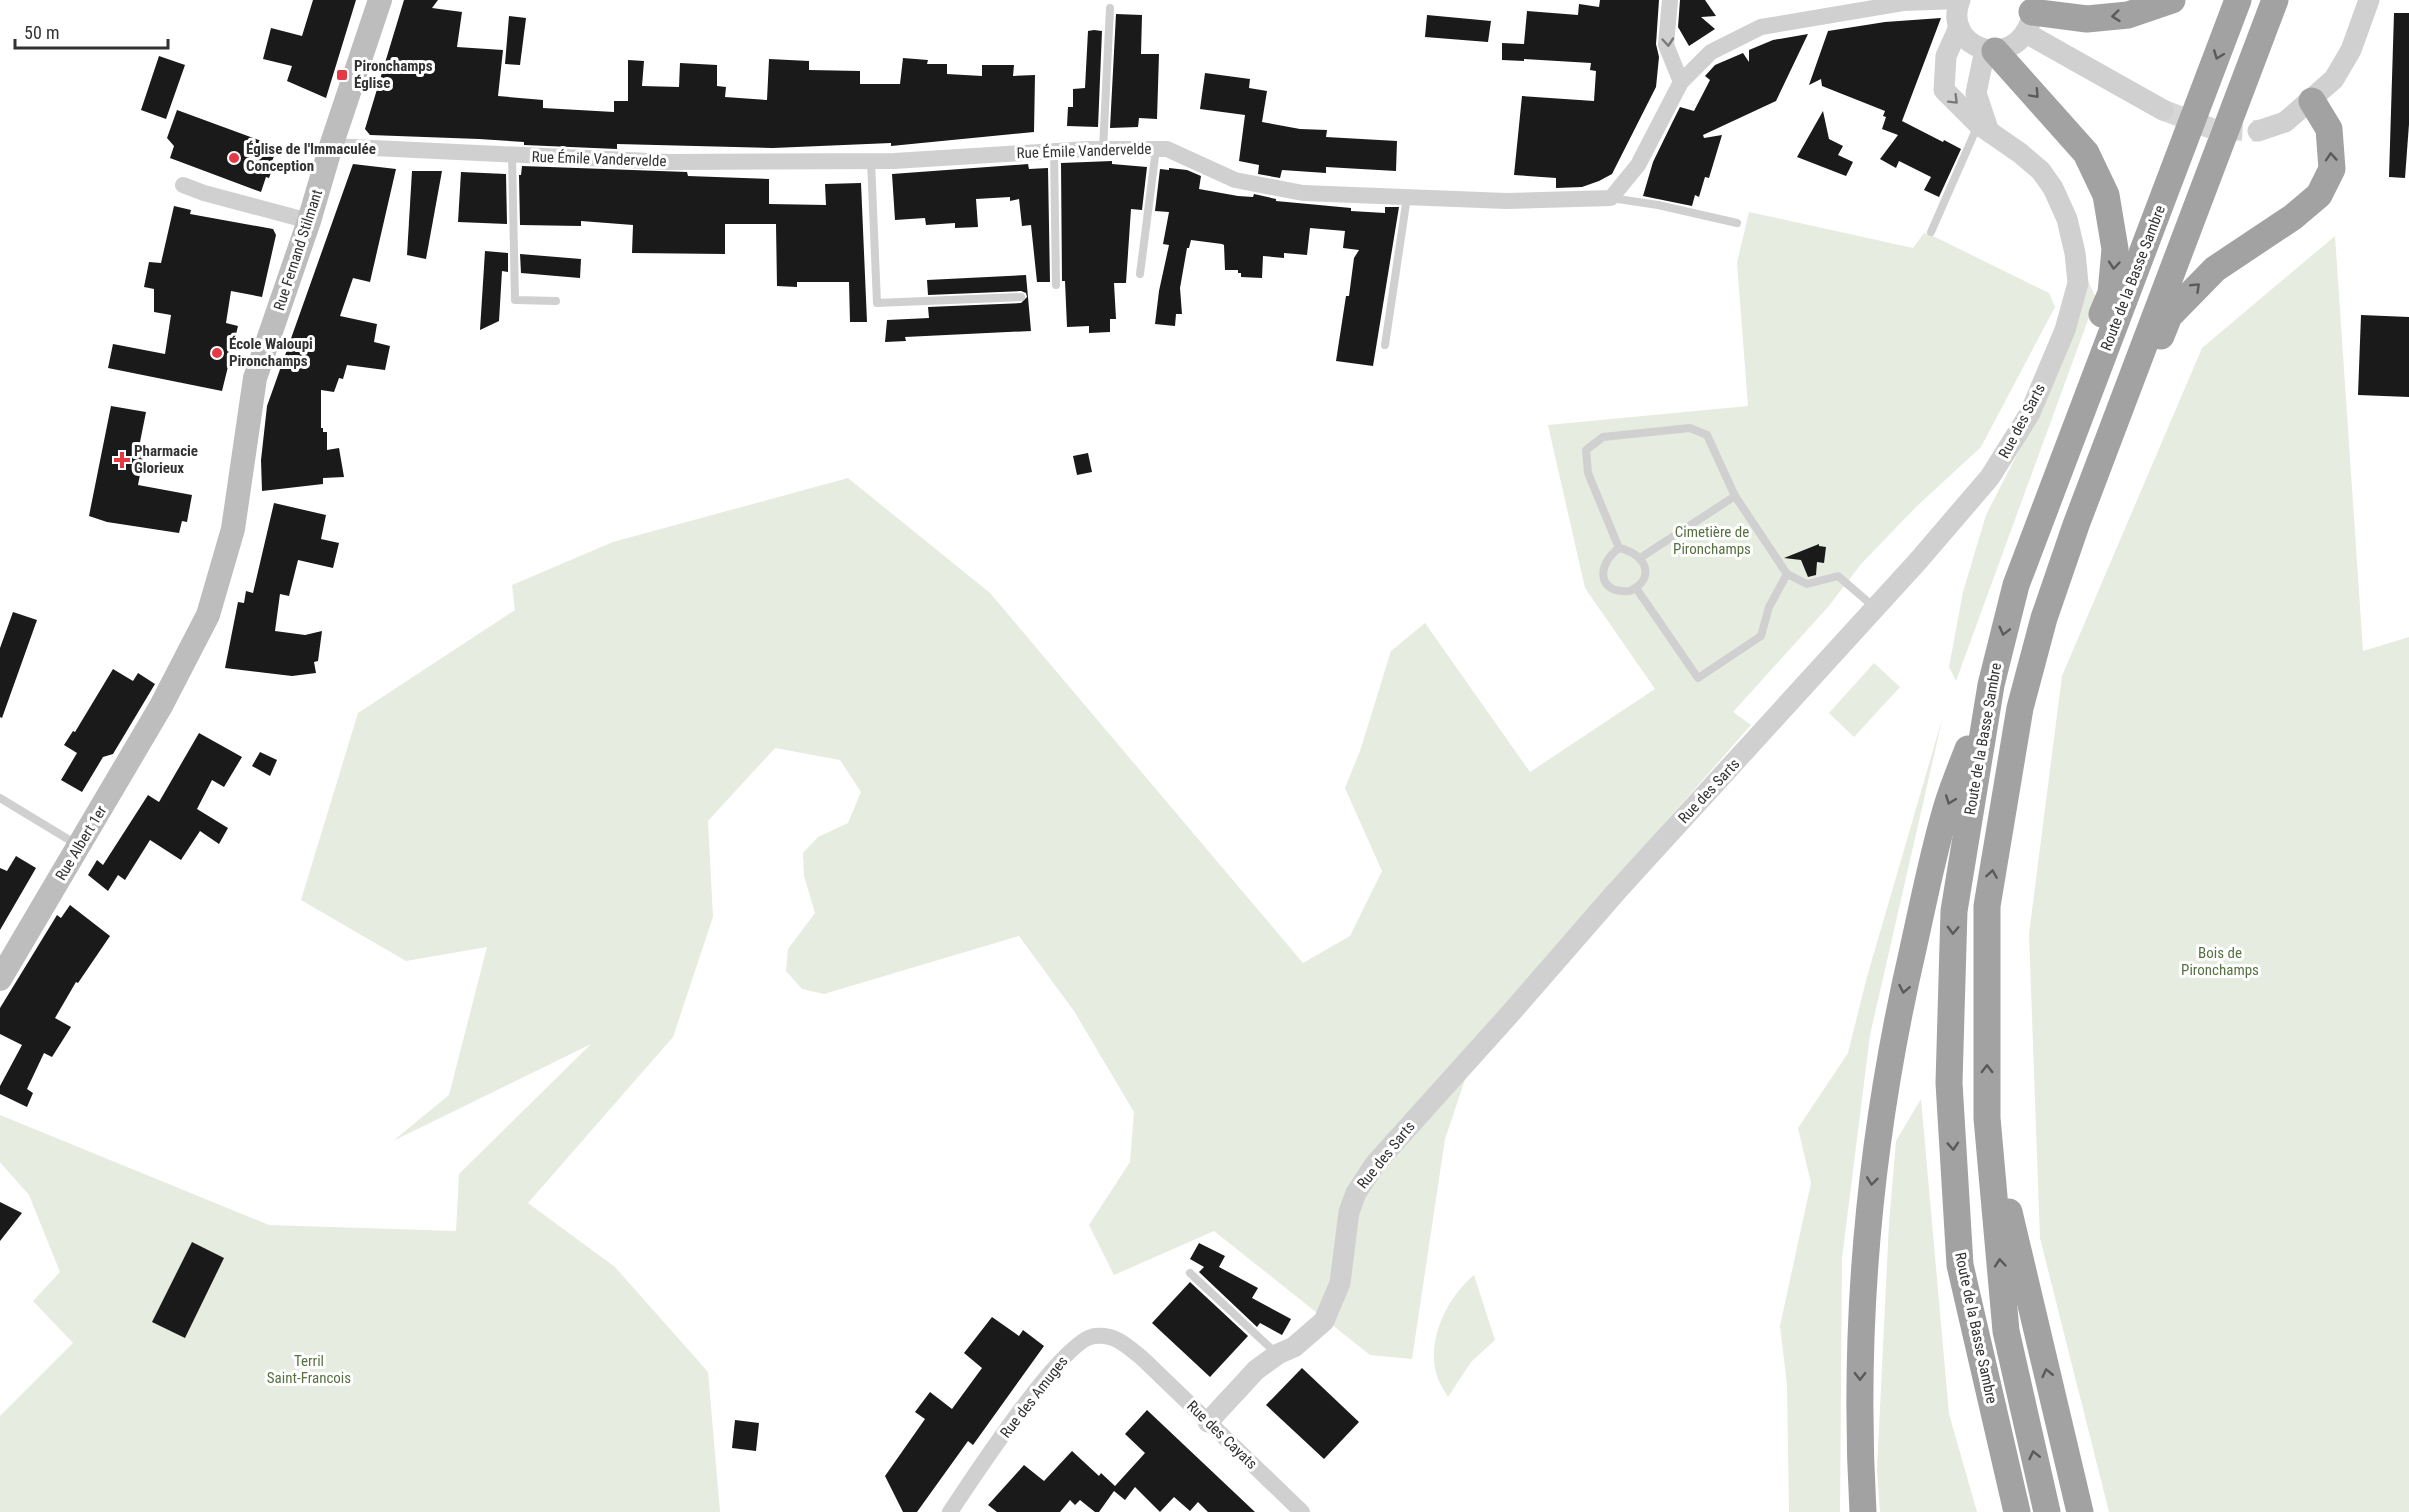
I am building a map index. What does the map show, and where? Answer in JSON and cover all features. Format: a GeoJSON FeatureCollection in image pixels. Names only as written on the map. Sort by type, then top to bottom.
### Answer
{"type":"FeatureCollection","features":[{"type":"Feature","properties":{"kind":"highway"},"geometry":{"type":"LineString","coordinates":[[2029,15],[2087,19],[2128,15],[2172,0]]}},
{"type":"Feature","properties":{"kind":"highway","name":"Route de la Basse Sambre"},"geometry":{"type":"LineString","coordinates":[[2017,1512],[1960,1265],[1949,1083],[1954,911],[1991,686],[2016,585],[2238,0]]}},
{"type":"Feature","properties":{"kind":"highway","name":"Route de la Basse Sambre"},"geometry":{"type":"LineString","coordinates":[[2047,1512],[2006,1331],[1987,1118],[1987,906],[2020,708],[2044,618],[2076,525],[2275,0]]}},
{"type":"Feature","properties":{"kind":"highway"},"geometry":{"type":"LineString","coordinates":[[1990,51],[2086,153],[2106,195],[2115,249],[2111,293],[2071,391],[2022,529],[2016,585]]}},
{"type":"Feature","properties":{"kind":"highway"},"geometry":{"type":"LineString","coordinates":[[2076,525],[2106,474],[2169,316],[2215,269],[2293,217],[2319,195],[2332,169],[2329,129],[2312,101]]}},
{"type":"Feature","properties":{"kind":"highway"},"geometry":{"type":"LineString","coordinates":[[1863,1512],[1860,1414],[1862,1280],[1876,1149],[1889,1060],[1945,812],[1991,686]]}},
{"type":"Feature","properties":{"kind":"highway"},"geometry":{"type":"LineString","coordinates":[[1987,1118],[2080,1512]]}},
{"type":"Feature","properties":{"kind":"main road","name":"Rue Fernand Stilmant"},"geometry":{"type":"LineString","coordinates":[[161,706],[208,615],[232,529],[255,378],[309,221],[331,146],[380,0]]}},
{"type":"Feature","properties":{"kind":"main road","name":"Rue Albert 1er"},"geometry":{"type":"LineString","coordinates":[[0,979],[161,706]]}},
{"type":"Feature","properties":{"kind":"street"},"geometry":{"type":"LineString","coordinates":[[1670,0],[1666,45],[1681,82]]}},
{"type":"Feature","properties":{"kind":"street"},"geometry":{"type":"LineString","coordinates":[[2258,131],[2285,122],[2312,101],[2334,79],[2351,50],[2369,0]]}},
{"type":"Feature","properties":{"kind":"street"},"geometry":{"type":"LineString","coordinates":[[1611,198],[1638,165],[1681,82],[1711,52],[1761,27],[1903,3],[1959,1],[1957,14],[1959,27],[1973,45],[1990,51],[2008,49],[2029,15],[2163,110]]}},
{"type":"Feature","properties":{"kind":"street","name":"Rue des Sarts"},"geometry":{"type":"LineString","coordinates":[[1208,1422],[1256,1370],[1278,1354],[1294,1347],[1324,1321],[1340,1283],[1349,1212],[1356,1193],[1375,1164],[1616,892],[1875,609],[1990,477],[2030,413],[2060,341],[2078,282],[2075,253],[2067,219],[2053,188],[2041,171],[1983,127],[1944,90],[1946,56],[1959,27]]}},
{"type":"Feature","properties":{"kind":"street"},"geometry":{"type":"LineString","coordinates":[[1983,127],[1976,93],[1990,51]]}},
{"type":"Feature","properties":{"kind":"street","name":"Rue Émile Vandervelde"},"geometry":{"type":"LineString","coordinates":[[331,146],[670,162],[871,161],[1103,149],[1167,149],[1235,180],[1303,193],[1506,201],[1611,198]]}},
{"type":"Feature","properties":{"kind":"street"},"geometry":{"type":"LineString","coordinates":[[183,185],[204,193],[309,221]]}},
{"type":"Feature","properties":{"kind":"street","name":"Rue des Amuges"},"geometry":{"type":"LineString","coordinates":[[950,1512],[1024,1406],[1073,1347],[1093,1336],[1118,1339],[1143,1359]]}},
{"type":"Feature","properties":{"kind":"street","name":"Rue des Cayats"},"geometry":{"type":"LineString","coordinates":[[1143,1359],[1302,1512]]}},
{"type":"Feature","properties":{"kind":"lane"},"geometry":{"type":"LineString","coordinates":[[1103,149],[1110,8]]}},
{"type":"Feature","properties":{"kind":"lane"},"geometry":{"type":"LineString","coordinates":[[1931,232],[1983,127]]}},
{"type":"Feature","properties":{"kind":"lane"},"geometry":{"type":"LineString","coordinates":[[1140,274],[1156,149]]}},
{"type":"Feature","properties":{"kind":"lane"},"geometry":{"type":"LineString","coordinates":[[1054,151],[1056,285]]}},
{"type":"Feature","properties":{"kind":"lane"},"geometry":{"type":"LineString","coordinates":[[512,156],[515,300],[556,301]]}},
{"type":"Feature","properties":{"kind":"lane"},"geometry":{"type":"LineString","coordinates":[[871,161],[876,303],[1021,297]]}},
{"type":"Feature","properties":{"kind":"lane"},"geometry":{"type":"LineString","coordinates":[[1385,345],[1407,197]]}},
{"type":"Feature","properties":{"kind":"lane"},"geometry":{"type":"LineString","coordinates":[[1611,198],[1658,205],[1737,223]]}},
{"type":"Feature","properties":{"kind":"lane"},"geometry":{"type":"LineString","coordinates":[[1618,548],[1588,473],[1586,450],[1603,437],[1690,428],[1707,435],[1735,496],[1787,574],[1807,584],[1838,576],[1875,609]]}},
{"type":"Feature","properties":{"kind":"lane"},"geometry":{"type":"LineString","coordinates":[[1640,558],[1735,496]]}},
{"type":"Feature","properties":{"kind":"lane"},"geometry":{"type":"LineString","coordinates":[[1618,548],[1635,553],[1640,558],[1645,571],[1641,582],[1629,591],[1615,590],[1605,580],[1603,566],[1618,548]]}},
{"type":"Feature","properties":{"kind":"lane"},"geometry":{"type":"LineString","coordinates":[[1636,588],[1698,678],[1761,636],[1769,607],[1787,574]]}},
{"type":"Feature","properties":{"kind":"lane"},"geometry":{"type":"LineString","coordinates":[[0,798],[78,846]]}},
{"type":"Feature","properties":{"kind":"lane"},"geometry":{"type":"LineString","coordinates":[[1190,1273],[1278,1354]]}},
{"type":"Feature","properties":{"kind":"green space"},"geometry":{"type":"Polygon","coordinates":[[[1749,212],[1913,248],[1924,233],[2049,293],[2055,307],[1981,447],[1916,507],[1861,564],[1828,607],[1733,712],[1751,725],[1481,1032],[1445,1139],[1412,1359],[1370,1355],[1214,1231],[1114,1275],[1089,1225],[1130,1162],[1134,1112],[1074,1011],[1019,936],[824,994],[802,989],[786,971],[788,949],[815,913],[804,876],[803,853],[818,837],[848,823],[861,792],[840,760],[775,748],[708,821],[713,917],[673,1037],[528,1203],[615,1267],[708,1372],[720,1512],[0,1512],[0,1416],[73,1343],[33,1301],[60,1272],[29,1195],[0,1162],[0,1115],[269,1225],[456,1231],[459,1174],[591,1044],[393,1141],[449,1095],[487,947],[406,961],[301,900],[358,713],[515,610],[512,585],[613,542],[848,478],[990,593],[1303,963],[1350,936],[1382,871],[1345,788],[1360,751],[1391,651],[1425,623],[1530,772],[1655,689],[1585,588],[1548,425],[1748,406],[1737,263],[1749,212]]]}},
{"type":"Feature","properties":{"kind":"green space","name":"Bois de Pironchamps"},"geometry":{"type":"Polygon","coordinates":[[[2335,236],[2363,651],[2409,637],[2409,1512],[2109,1512],[2040,1238],[2029,934],[2062,676],[2202,348],[2335,236]]]}},
{"type":"Feature","properties":{"kind":"green space"},"geometry":{"type":"Polygon","coordinates":[[[2088,281],[2096,298],[1956,681],[1949,667],[1963,592],[1986,515],[2031,427],[2078,322],[2088,281]]]}},
{"type":"Feature","properties":{"kind":"green space"},"geometry":{"type":"Polygon","coordinates":[[[1874,663],[1900,687],[1854,737],[1829,713],[1874,663]]]}},
{"type":"Feature","properties":{"kind":"green space"},"geometry":{"type":"Polygon","coordinates":[[[1943,716],[1870,1035],[1842,1258],[1840,1512],[1789,1512],[1787,1385],[1780,1326],[1811,1183],[1798,1128],[1848,1053],[1867,977],[1943,716]]]}},
{"type":"Feature","properties":{"kind":"green space"},"geometry":{"type":"Polygon","coordinates":[[[1921,1099],[1949,1414],[1977,1512],[1880,1512],[1877,1470],[1889,1224],[1896,1141],[1921,1099]]]}},
{"type":"Feature","properties":{"kind":"green space"},"geometry":{"type":"Polygon","coordinates":[[[1474,1275],[1495,1340],[1471,1362],[1448,1397],[1438,1379],[1434,1348],[1441,1320],[1448,1307],[1455,1295],[1474,1275]]]}},
{"type":"Feature","properties":{"kind":"building"},"geometry":{"type":"Polygon","coordinates":[[[313,0],[356,0],[326,98],[287,81],[292,66],[263,59],[271,28],[302,36],[313,0]]]}},
{"type":"Feature","properties":{"kind":"building"},"geometry":{"type":"Polygon","coordinates":[[[404,0],[438,0],[432,8],[462,12],[457,47],[503,50],[498,96],[543,100],[543,108],[614,112],[614,101],[628,101],[628,60],[644,61],[642,86],[679,87],[680,63],[717,65],[717,86],[726,87],[725,97],[767,100],[769,59],[809,61],[809,70],[860,71],[860,84],[900,84],[903,58],[928,60],[927,64],[947,64],[947,74],[982,76],[982,65],[1014,65],[1013,76],[1035,75],[1034,132],[891,146],[891,143],[773,148],[617,144],[617,149],[524,145],[524,142],[479,139],[370,135],[365,129],[404,0]]]}},
{"type":"Feature","properties":{"kind":"building"},"geometry":{"type":"Polygon","coordinates":[[[1600,0],[1659,0],[1656,44],[1659,57],[1656,87],[1612,174],[1582,187],[1556,188],[1556,178],[1514,175],[1522,96],[1594,101],[1596,71],[1590,70],[1591,63],[1502,60],[1502,43],[1524,44],[1527,11],[1578,15],[1579,4],[1599,7],[1600,0]]]}},
{"type":"Feature","properties":{"kind":"building"},"geometry":{"type":"Polygon","coordinates":[[[1680,0],[1705,0],[1716,16],[1701,17],[1715,29],[1689,46],[1678,27],[1680,0]]]}},
{"type":"Feature","properties":{"kind":"building"},"geometry":{"type":"Polygon","coordinates":[[[2394,13],[2409,13],[2409,124],[2405,178],[2389,177],[2394,13]]]}},
{"type":"Feature","properties":{"kind":"building"},"geometry":{"type":"Polygon","coordinates":[[[1116,14],[1142,15],[1141,54],[1159,54],[1157,119],[1139,118],[1138,127],[1110,128],[1116,14]]]}},
{"type":"Feature","properties":{"kind":"building"},"geometry":{"type":"Polygon","coordinates":[[[1427,15],[1491,21],[1488,42],[1425,37],[1427,15]]]}},
{"type":"Feature","properties":{"kind":"building"},"geometry":{"type":"Polygon","coordinates":[[[509,16],[526,18],[520,65],[505,64],[509,16]]]}},
{"type":"Feature","properties":{"kind":"building"},"geometry":{"type":"Polygon","coordinates":[[[1941,18],[1902,121],[1961,149],[1939,197],[1924,190],[1931,177],[1899,161],[1896,168],[1880,159],[1898,135],[1882,129],[1886,117],[1883,116],[1885,111],[1822,86],[1821,79],[1809,85],[1828,31],[1885,22],[1941,18]]]}},
{"type":"Feature","properties":{"kind":"building"},"geometry":{"type":"Polygon","coordinates":[[[1088,31],[1102,31],[1098,127],[1067,126],[1068,107],[1073,107],[1073,89],[1085,88],[1088,31]]]}},
{"type":"Feature","properties":{"kind":"building"},"geometry":{"type":"Polygon","coordinates":[[[1808,34],[1776,101],[1703,135],[1704,138],[1722,135],[1709,178],[1705,177],[1699,197],[1695,195],[1692,206],[1643,196],[1653,162],[1680,107],[1694,111],[1710,80],[1705,76],[1715,65],[1743,53],[1749,62],[1749,50],[1773,40],[1808,34]]]}},
{"type":"Feature","properties":{"kind":"building"},"geometry":{"type":"Polygon","coordinates":[[[159,56],[185,65],[166,119],[141,110],[159,56]]]}},
{"type":"Feature","properties":{"kind":"building"},"geometry":{"type":"Polygon","coordinates":[[[1205,73],[1250,79],[1249,88],[1267,91],[1262,122],[1300,129],[1327,130],[1326,137],[1397,141],[1396,171],[1326,167],[1326,173],[1282,170],[1280,178],[1258,174],[1259,165],[1239,161],[1245,115],[1200,109],[1205,73]]]}},
{"type":"Feature","properties":{"kind":"building","name":"Église de l'Immaculée Conception"},"geometry":{"type":"Polygon","coordinates":[[[177,110],[264,142],[264,152],[275,154],[272,161],[275,162],[269,178],[266,177],[261,192],[170,158],[174,146],[167,138],[177,110]]]}},
{"type":"Feature","properties":{"kind":"building"},"geometry":{"type":"Polygon","coordinates":[[[1823,111],[1829,139],[1843,146],[1838,155],[1853,162],[1846,176],[1797,157],[1823,111]]]}},
{"type":"Feature","properties":{"kind":"building"},"geometry":{"type":"Polygon","coordinates":[[[1112,161],[1112,164],[1147,167],[1142,210],[1131,209],[1126,283],[1114,283],[1116,319],[1110,319],[1110,332],[1089,333],[1089,326],[1067,327],[1065,281],[1062,281],[1061,163],[1112,161]]]}},
{"type":"Feature","properties":{"kind":"building"},"geometry":{"type":"Polygon","coordinates":[[[353,164],[396,169],[370,282],[353,278],[340,316],[377,324],[374,342],[390,346],[385,370],[347,365],[343,379],[339,378],[334,392],[321,390],[321,428],[323,432],[327,432],[327,450],[339,448],[344,477],[323,478],[323,484],[262,491],[261,460],[267,406],[353,164]]]}},
{"type":"Feature","properties":{"kind":"building"},"geometry":{"type":"Polygon","coordinates":[[[1028,164],[1029,169],[1048,168],[1050,282],[1037,282],[1031,225],[1022,226],[1019,199],[1010,201],[1010,197],[976,199],[978,227],[955,228],[955,223],[926,225],[925,218],[895,220],[892,174],[1028,164]]]}},
{"type":"Feature","properties":{"kind":"building"},"geometry":{"type":"Polygon","coordinates":[[[522,166],[687,172],[688,176],[769,179],[769,204],[826,205],[825,184],[861,183],[867,322],[850,322],[849,282],[797,282],[797,287],[777,286],[776,224],[725,224],[725,254],[632,253],[633,225],[581,221],[581,226],[520,225],[519,175],[521,175],[522,166]]]}},
{"type":"Feature","properties":{"kind":"building"},"geometry":{"type":"Polygon","coordinates":[[[1169,168],[1187,170],[1201,176],[1199,189],[1238,196],[1253,197],[1254,194],[1276,199],[1276,201],[1351,208],[1351,211],[1385,213],[1385,207],[1399,207],[1373,366],[1336,361],[1346,296],[1349,296],[1354,258],[1359,250],[1343,248],[1345,231],[1310,228],[1307,255],[1284,253],[1284,258],[1263,256],[1262,278],[1241,277],[1238,270],[1225,270],[1224,245],[1191,240],[1187,248],[1180,288],[1182,314],[1176,314],[1175,326],[1155,324],[1159,291],[1169,245],[1163,244],[1169,212],[1155,211],[1160,169],[1169,170],[1169,168]]]}},
{"type":"Feature","properties":{"kind":"building"},"geometry":{"type":"Polygon","coordinates":[[[412,171],[442,171],[426,259],[407,255],[412,171]]]}},
{"type":"Feature","properties":{"kind":"building"},"geometry":{"type":"Polygon","coordinates":[[[461,172],[506,174],[507,224],[458,222],[461,172]]]}},
{"type":"Feature","properties":{"kind":"building"},"geometry":{"type":"Polygon","coordinates":[[[174,206],[191,210],[190,214],[273,229],[276,235],[262,297],[231,291],[226,323],[238,326],[222,391],[108,368],[113,344],[165,354],[171,315],[154,312],[154,289],[144,287],[149,262],[161,263],[174,206]]]}},
{"type":"Feature","properties":{"kind":"building"},"geometry":{"type":"Polygon","coordinates":[[[485,251],[508,253],[508,272],[502,271],[499,321],[480,330],[485,251]]]}},
{"type":"Feature","properties":{"kind":"building"},"geometry":{"type":"Polygon","coordinates":[[[520,254],[581,259],[580,278],[521,273],[520,254]]]}},
{"type":"Feature","properties":{"kind":"building"},"geometry":{"type":"Polygon","coordinates":[[[1026,275],[1031,331],[905,337],[906,341],[885,342],[887,320],[929,318],[928,307],[1021,303],[1027,297],[1026,293],[1021,291],[928,295],[927,280],[1026,275]]]}},
{"type":"Feature","properties":{"kind":"building"},"geometry":{"type":"Polygon","coordinates":[[[2361,315],[2409,317],[2409,397],[2358,395],[2361,315]]]}},
{"type":"Feature","properties":{"kind":"building","name":"Pharmacie Glorieux"},"geometry":{"type":"Polygon","coordinates":[[[111,406],[146,412],[139,447],[145,448],[138,485],[192,495],[187,522],[182,521],[179,533],[107,522],[89,516],[111,406]]]}},
{"type":"Feature","properties":{"kind":"building"},"geometry":{"type":"Polygon","coordinates":[[[1088,453],[1092,472],[1077,475],[1073,456],[1088,453]]]}},
{"type":"Feature","properties":{"kind":"building"},"geometry":{"type":"Polygon","coordinates":[[[274,503],[326,515],[321,539],[339,543],[333,568],[298,560],[289,596],[280,594],[275,631],[305,635],[322,631],[318,661],[314,662],[316,673],[292,676],[225,668],[238,602],[244,603],[246,591],[253,593],[274,503]]]}},
{"type":"Feature","properties":{"kind":"building"},"geometry":{"type":"Polygon","coordinates":[[[1819,544],[1819,546],[1826,547],[1824,563],[1817,562],[1816,575],[1808,577],[1801,560],[1784,558],[1819,544]]]}},
{"type":"Feature","properties":{"kind":"building"},"geometry":{"type":"Polygon","coordinates":[[[13,612],[37,620],[2,718],[0,717],[0,648],[13,612]]]}},
{"type":"Feature","properties":{"kind":"building"},"geometry":{"type":"Polygon","coordinates":[[[113,669],[133,681],[138,673],[155,684],[113,754],[103,757],[82,792],[61,780],[77,753],[64,745],[73,731],[75,732],[113,669]]]}},
{"type":"Feature","properties":{"kind":"building"},"geometry":{"type":"Polygon","coordinates":[[[199,733],[242,757],[224,787],[212,780],[197,809],[228,828],[219,844],[200,831],[181,860],[150,840],[125,880],[118,875],[108,891],[88,875],[97,860],[103,865],[148,795],[159,802],[199,733]]]}},
{"type":"Feature","properties":{"kind":"building"},"geometry":{"type":"Polygon","coordinates":[[[260,752],[277,760],[270,776],[252,766],[260,752]]]}},
{"type":"Feature","properties":{"kind":"building"},"geometry":{"type":"Polygon","coordinates":[[[16,856],[36,868],[0,930],[0,868],[7,871],[16,856]]]}},
{"type":"Feature","properties":{"kind":"building"},"geometry":{"type":"Polygon","coordinates":[[[70,905],[110,936],[78,983],[76,982],[55,1018],[71,1027],[52,1057],[44,1053],[27,1089],[33,1093],[27,1107],[0,1094],[0,1086],[22,1045],[0,1034],[0,1008],[57,915],[61,918],[70,905]]]}},
{"type":"Feature","properties":{"kind":"building"},"geometry":{"type":"Polygon","coordinates":[[[0,1202],[22,1213],[0,1241],[0,1202]]]}},
{"type":"Feature","properties":{"kind":"building"},"geometry":{"type":"Polygon","coordinates":[[[192,1242],[224,1258],[185,1338],[152,1322],[192,1242]]]}},
{"type":"Feature","properties":{"kind":"building"},"geometry":{"type":"Polygon","coordinates":[[[1199,1243],[1225,1256],[1219,1267],[1258,1288],[1252,1298],[1291,1319],[1282,1335],[1260,1323],[1257,1327],[1199,1272],[1204,1267],[1190,1259],[1199,1243]]]}},
{"type":"Feature","properties":{"kind":"building"},"geometry":{"type":"Polygon","coordinates":[[[1190,1282],[1248,1336],[1210,1377],[1152,1323],[1190,1282]]]}},
{"type":"Feature","properties":{"kind":"building"},"geometry":{"type":"Polygon","coordinates":[[[992,1317],[1019,1336],[1023,1330],[1044,1346],[973,1445],[968,1441],[917,1512],[903,1512],[885,1476],[925,1419],[915,1412],[930,1392],[952,1409],[982,1368],[964,1353],[992,1317]]]}},
{"type":"Feature","properties":{"kind":"building"},"geometry":{"type":"Polygon","coordinates":[[[1302,1368],[1359,1422],[1324,1459],[1266,1405],[1302,1368]]]}},
{"type":"Feature","properties":{"kind":"building"},"geometry":{"type":"Polygon","coordinates":[[[1147,1410],[1255,1512],[1208,1512],[1198,1502],[1190,1511],[1174,1497],[1160,1512],[1135,1487],[1125,1500],[1114,1491],[1099,1512],[1095,1512],[1080,1500],[1075,1505],[1070,1500],[1060,1512],[997,1512],[988,1505],[1024,1465],[1044,1481],[1072,1451],[1099,1476],[1101,1473],[1115,1486],[1145,1453],[1125,1434],[1147,1410]]]}},
{"type":"Feature","properties":{"kind":"building"},"geometry":{"type":"Polygon","coordinates":[[[735,1420],[759,1423],[756,1451],[732,1448],[735,1420]]]}},
{"type":"Feature","properties":{"kind":"tunnel"},"geometry":{"type":"LineString","coordinates":[[2163,110],[2213,129],[2258,131]]}},
{"type":"Feature","properties":{"kind":"place","name":"Pironchamps Église"},"geometry":{"type":"Point","coordinates":[342,75]}},
{"type":"Feature","properties":{"kind":"place","name":"Église de l'Immaculée Conception"},"geometry":{"type":"Point","coordinates":[234,158]}},
{"type":"Feature","properties":{"kind":"place","name":"École Waloupi Pironchamps"},"geometry":{"type":"Point","coordinates":[217,353]}},
{"type":"Feature","properties":{"kind":"place","name":"Pharmacie Glorieux"},"geometry":{"type":"Point","coordinates":[122,460]}},
{"type":"Feature","properties":{"kind":"park label","name":"Cimetière de Pironchamps"},"geometry":{"type":"Point","coordinates":[1712,540]}},
{"type":"Feature","properties":{"kind":"park label","name":"Terril Saint-Francois"},"geometry":{"type":"Point","coordinates":[309,1370]}}]}
